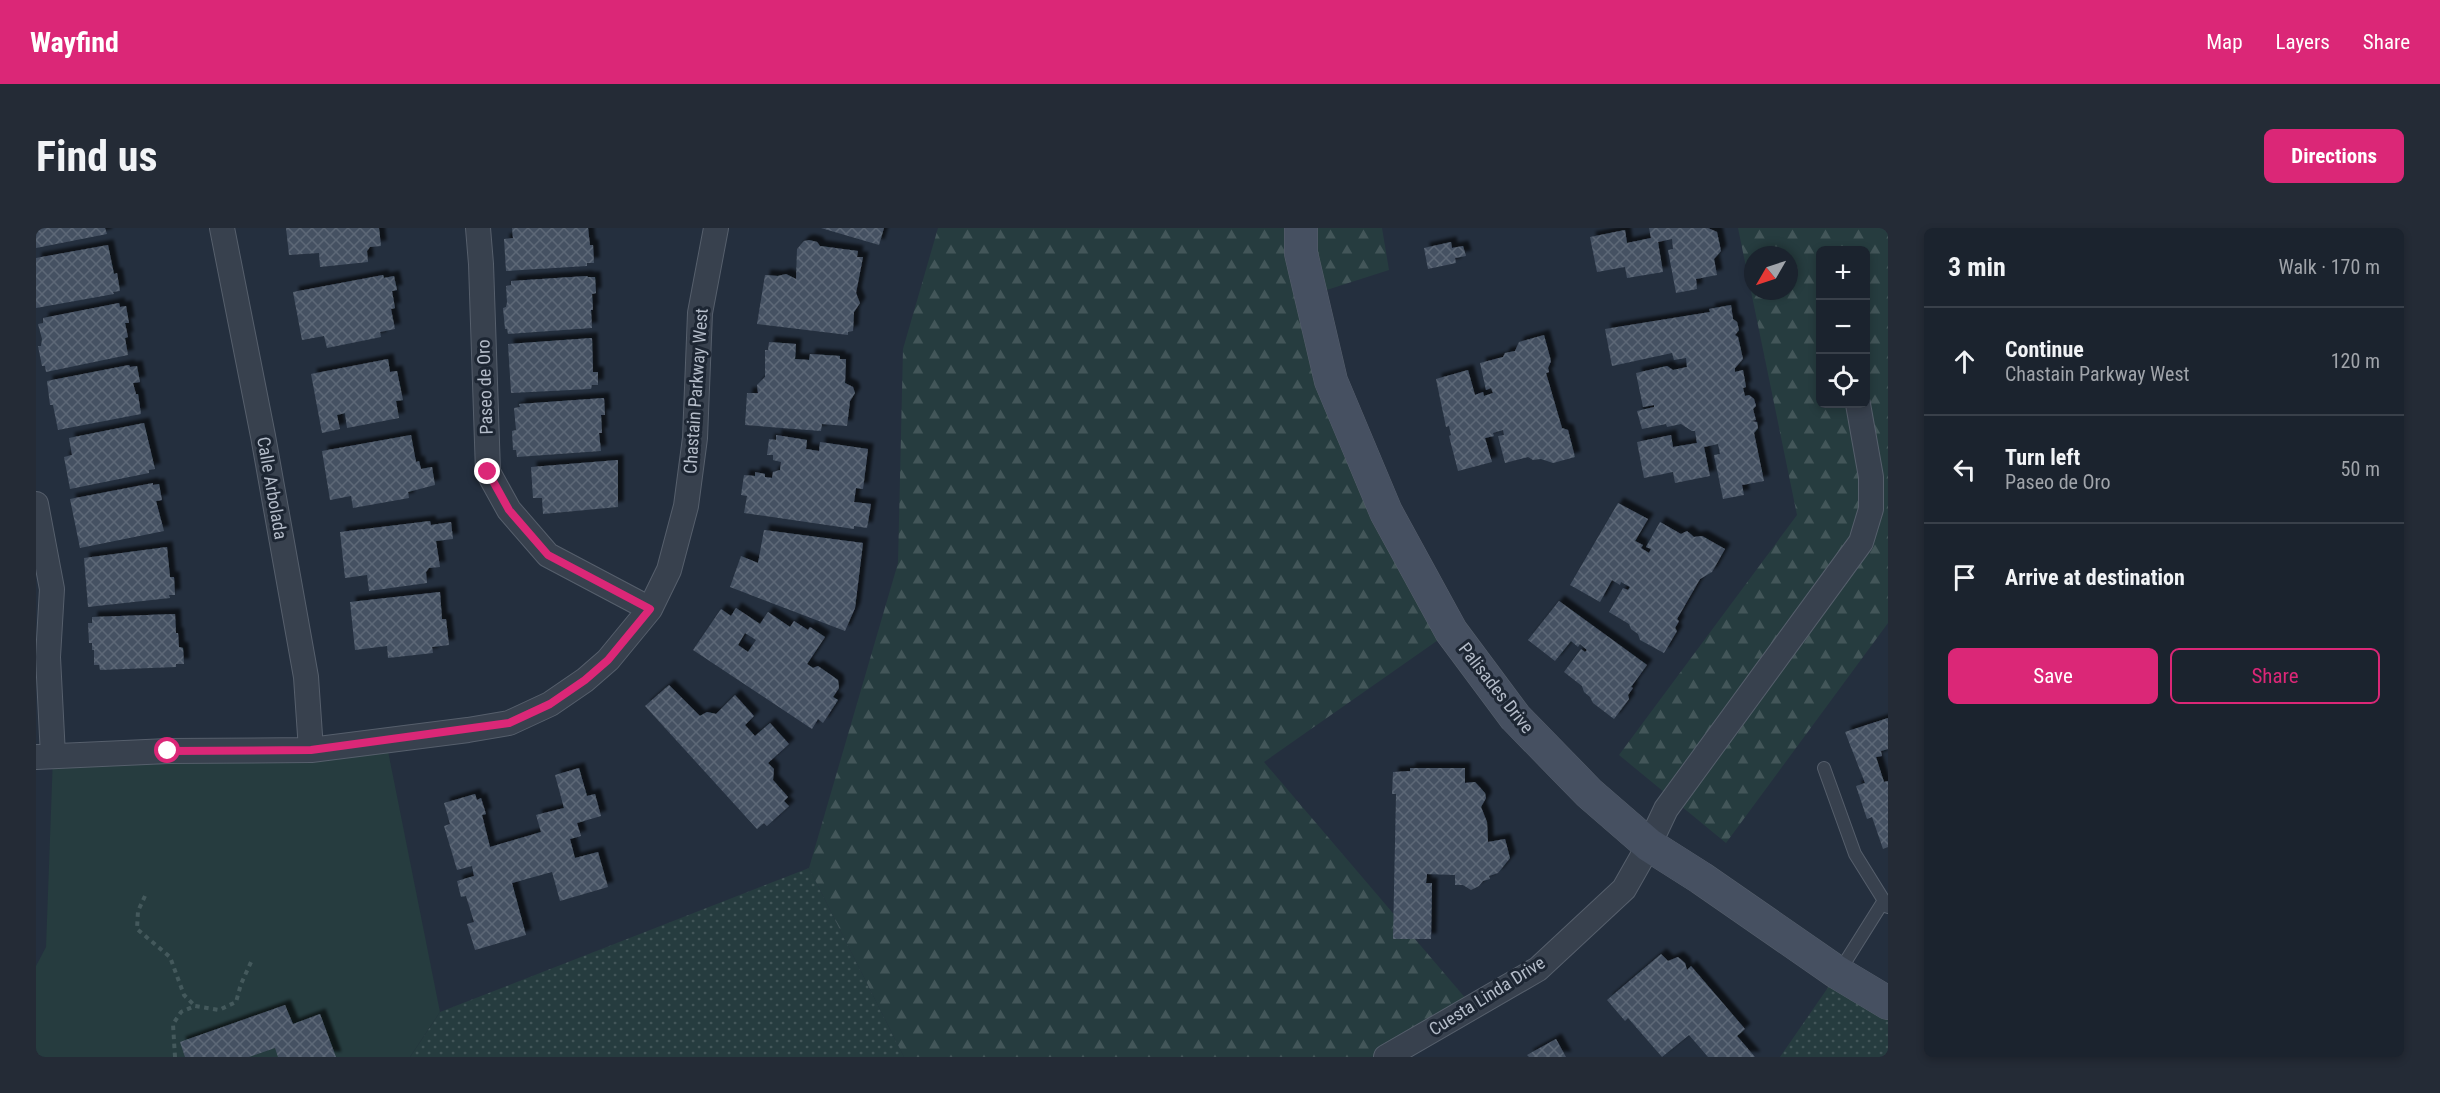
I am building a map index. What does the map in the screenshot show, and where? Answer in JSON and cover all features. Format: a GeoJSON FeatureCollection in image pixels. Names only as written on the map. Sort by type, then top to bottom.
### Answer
{"type":"FeatureCollection","features":[{"type":"Feature","properties":{"kind":"street","name":"Calle Arbolada"},"geometry":{"type":"LineString","coordinates":[[222,228],[306,677],[311,750]]}},
{"type":"Feature","properties":{"kind":"street","name":"Paseo de Oro"},"geometry":{"type":"LineString","coordinates":[[478,228],[488,472],[509,510],[548,555],[650,609]]}},
{"type":"Feature","properties":{"kind":"street","name":"Chastain Parkway West"},"geometry":{"type":"LineString","coordinates":[[45,757],[168,751],[311,750],[421,737],[509,723],[550,704],[585,680],[608,660],[650,609],[669,570],[686,506],[695,438],[700,314],[716,228]]}},
{"type":"Feature","properties":{"kind":"street","name":"Palisades Drive"},"geometry":{"type":"LineString","coordinates":[[1301,228],[1301,253],[1331,381],[1386,512],[1451,631],[1515,717],[1589,794],[1649,845],[1701,878],[1838,973],[1888,1004]]}},
{"type":"Feature","properties":{"kind":"street","name":"Cuesta Linda Drive"},"geometry":{"type":"LineString","coordinates":[[1386,1057],[1538,969],[1624,889],[1666,809],[1838,577],[1861,542],[1871,509],[1871,477],[1859,408]]}},
{"type":"Feature","properties":{"kind":"street"},"geometry":{"type":"LineString","coordinates":[[36,504],[52,589],[45,757]]}},
{"type":"Feature","properties":{"kind":"lane"},"geometry":{"type":"LineString","coordinates":[[1824,768],[1855,854],[1886,905],[1838,973]]}},
{"type":"Feature","properties":{"kind":"path"},"geometry":{"type":"LineString","coordinates":[[145,896],[138,911],[137,929],[170,957],[184,995],[195,1006]]}},
{"type":"Feature","properties":{"kind":"path"},"geometry":{"type":"LineString","coordinates":[[176,1057],[173,1024],[181,1012],[195,1006],[219,1010],[236,1002],[252,960]]}},
{"type":"Feature","properties":{"kind":"green space"},"geometry":{"type":"Polygon","coordinates":[[[938,228],[1382,228],[1389,270],[1311,295],[1451,631],[1264,762],[1473,1007],[1386,1057],[904,1057],[809,868],[898,563],[903,349],[938,228]]]}},
{"type":"Feature","properties":{"kind":"green space"},"geometry":{"type":"Polygon","coordinates":[[[1738,228],[1888,228],[1888,623],[1726,843],[1619,755],[1797,515],[1753,300],[1798,300],[1798,246],[1744,246],[1744,257],[1738,228]]]}},
{"type":"Feature","properties":{"kind":"green space"},"geometry":{"type":"Polygon","coordinates":[[[386,741],[440,1012],[410,1057],[36,1057],[36,966],[46,947],[53,756],[386,741]]]}},
{"type":"Feature","properties":{"kind":"green space"},"geometry":{"type":"Polygon","coordinates":[[[809,868],[904,1057],[410,1057],[440,1012],[809,868]]]}},
{"type":"Feature","properties":{"kind":"green space"},"geometry":{"type":"Polygon","coordinates":[[[1838,973],[1888,1003],[1888,1057],[1780,1057],[1838,973]]]}},
{"type":"Feature","properties":{"kind":"building"},"geometry":{"type":"Polygon","coordinates":[[[36,228],[105,228],[107,234],[36,248],[36,228]]]}},
{"type":"Feature","properties":{"kind":"building"},"geometry":{"type":"Polygon","coordinates":[[[286,228],[379,228],[381,246],[370,247],[367,251],[368,262],[320,267],[319,253],[289,255],[286,228]]]}},
{"type":"Feature","properties":{"kind":"building"},"geometry":{"type":"Polygon","coordinates":[[[512,228],[588,228],[590,245],[593,245],[594,263],[587,263],[587,266],[506,271],[504,239],[513,238],[512,228]]]}},
{"type":"Feature","properties":{"kind":"building"},"geometry":{"type":"Polygon","coordinates":[[[821,228],[884,228],[879,245],[821,228]]]}},
{"type":"Feature","properties":{"kind":"building"},"geometry":{"type":"Polygon","coordinates":[[[1649,228],[1708,228],[1717,232],[1721,251],[1714,259],[1717,275],[1696,279],[1697,289],[1676,293],[1668,250],[1673,249],[1672,239],[1658,242],[1663,272],[1627,278],[1625,267],[1597,272],[1590,237],[1625,230],[1627,243],[1651,238],[1649,228]]]}},
{"type":"Feature","properties":{"kind":"building"},"geometry":{"type":"Polygon","coordinates":[[[804,241],[817,242],[820,246],[858,251],[857,257],[863,257],[856,293],[860,303],[854,312],[853,331],[848,332],[848,335],[757,324],[765,275],[786,274],[796,279],[797,249],[804,241]]]}},
{"type":"Feature","properties":{"kind":"building"},"geometry":{"type":"Polygon","coordinates":[[[1451,242],[1452,248],[1463,246],[1466,256],[1455,258],[1456,263],[1428,269],[1424,248],[1451,242]]]}},
{"type":"Feature","properties":{"kind":"building"},"geometry":{"type":"Polygon","coordinates":[[[108,245],[120,291],[36,308],[36,258],[108,245]]]}},
{"type":"Feature","properties":{"kind":"building"},"geometry":{"type":"Polygon","coordinates":[[[383,275],[384,278],[394,276],[397,290],[392,291],[395,308],[391,309],[395,329],[380,332],[381,337],[327,348],[324,336],[302,340],[293,292],[383,275]]]}},
{"type":"Feature","properties":{"kind":"building"},"geometry":{"type":"Polygon","coordinates":[[[595,277],[596,293],[592,294],[593,310],[591,310],[592,328],[508,334],[505,329],[503,308],[506,307],[507,302],[506,286],[511,285],[511,281],[595,277]]]}},
{"type":"Feature","properties":{"kind":"building"},"geometry":{"type":"Polygon","coordinates":[[[119,303],[120,307],[126,306],[129,323],[125,323],[128,355],[46,372],[45,366],[42,366],[38,346],[41,346],[42,339],[38,324],[43,323],[43,318],[119,303]]]}},
{"type":"Feature","properties":{"kind":"building"},"geometry":{"type":"Polygon","coordinates":[[[1731,305],[1733,319],[1737,322],[1739,330],[1735,335],[1738,337],[1743,359],[1735,368],[1735,372],[1743,370],[1745,396],[1749,395],[1754,399],[1756,406],[1753,409],[1756,420],[1750,421],[1757,422],[1758,428],[1754,433],[1764,481],[1742,485],[1744,495],[1723,499],[1714,455],[1720,454],[1718,444],[1704,447],[1710,476],[1675,483],[1673,472],[1644,478],[1637,442],[1671,435],[1673,447],[1697,443],[1695,431],[1681,424],[1667,427],[1666,424],[1642,429],[1637,411],[1654,407],[1654,405],[1643,407],[1636,373],[1667,366],[1673,370],[1687,367],[1686,358],[1674,360],[1672,353],[1612,366],[1605,329],[1710,312],[1709,309],[1731,305]]]}},
{"type":"Feature","properties":{"kind":"building"},"geometry":{"type":"Polygon","coordinates":[[[1544,335],[1551,361],[1549,372],[1546,373],[1562,428],[1568,430],[1575,457],[1553,463],[1528,457],[1505,463],[1498,436],[1504,435],[1503,430],[1493,433],[1494,436],[1485,438],[1492,462],[1458,471],[1436,379],[1468,370],[1475,395],[1483,392],[1484,396],[1493,393],[1491,388],[1486,390],[1480,363],[1503,357],[1505,353],[1515,351],[1519,342],[1544,335]]]}},
{"type":"Feature","properties":{"kind":"building"},"geometry":{"type":"Polygon","coordinates":[[[592,338],[593,372],[598,372],[598,385],[592,385],[591,389],[511,393],[508,344],[592,338]]]}},
{"type":"Feature","properties":{"kind":"building"},"geometry":{"type":"Polygon","coordinates":[[[769,342],[796,344],[795,359],[809,360],[810,354],[840,356],[840,359],[846,359],[845,383],[853,387],[855,393],[850,401],[847,426],[822,424],[821,431],[745,425],[747,393],[758,393],[757,385],[765,377],[765,350],[768,350],[769,342]]]}},
{"type":"Feature","properties":{"kind":"building"},"geometry":{"type":"Polygon","coordinates":[[[388,359],[390,372],[397,371],[403,400],[396,401],[399,418],[347,428],[345,413],[337,415],[340,429],[322,433],[311,374],[388,359]]]}},
{"type":"Feature","properties":{"kind":"building"},"geometry":{"type":"Polygon","coordinates":[[[129,365],[130,367],[137,366],[140,382],[133,383],[136,394],[138,394],[141,414],[58,430],[53,405],[50,405],[47,381],[129,365]]]}},
{"type":"Feature","properties":{"kind":"building"},"geometry":{"type":"Polygon","coordinates":[[[604,398],[605,415],[601,415],[602,433],[599,433],[601,451],[517,457],[516,450],[513,450],[512,431],[516,430],[514,408],[520,407],[519,404],[604,398]]]}},
{"type":"Feature","properties":{"kind":"building"},"geometry":{"type":"Polygon","coordinates":[[[144,423],[155,469],[149,470],[149,473],[70,489],[64,457],[72,455],[69,438],[144,423]]]}},
{"type":"Feature","properties":{"kind":"building"},"geometry":{"type":"Polygon","coordinates":[[[411,435],[416,462],[419,461],[421,469],[432,467],[435,485],[408,492],[409,498],[353,508],[351,496],[330,500],[322,451],[411,435]]]}},
{"type":"Feature","properties":{"kind":"building"},"geometry":{"type":"Polygon","coordinates":[[[776,435],[807,440],[806,449],[819,451],[820,442],[868,449],[863,489],[856,488],[854,502],[871,504],[867,528],[854,526],[854,529],[744,513],[747,496],[741,495],[744,475],[755,476],[755,472],[772,478],[773,472],[780,470],[781,462],[773,460],[773,455],[767,455],[769,439],[776,440],[776,435]]]}},
{"type":"Feature","properties":{"kind":"building"},"geometry":{"type":"Polygon","coordinates":[[[618,460],[618,507],[543,514],[542,498],[533,498],[531,467],[618,460]]]}},
{"type":"Feature","properties":{"kind":"building"},"geometry":{"type":"Polygon","coordinates":[[[153,483],[153,485],[159,484],[162,500],[156,501],[164,531],[80,548],[70,499],[153,483]]]}},
{"type":"Feature","properties":{"kind":"building"},"geometry":{"type":"Polygon","coordinates":[[[1618,503],[1648,519],[1635,541],[1643,545],[1641,548],[1649,553],[1651,549],[1646,547],[1660,522],[1681,534],[1687,531],[1694,537],[1702,536],[1725,549],[1712,572],[1700,579],[1677,619],[1679,621],[1675,628],[1677,631],[1664,653],[1640,640],[1629,624],[1609,612],[1623,588],[1628,590],[1630,587],[1612,580],[1600,602],[1570,585],[1618,503]]]}},
{"type":"Feature","properties":{"kind":"building"},"geometry":{"type":"Polygon","coordinates":[[[430,521],[431,525],[451,522],[453,539],[436,541],[440,567],[429,568],[426,572],[427,583],[369,591],[367,575],[345,578],[340,532],[430,521]]]}},
{"type":"Feature","properties":{"kind":"building"},"geometry":{"type":"Polygon","coordinates":[[[764,530],[863,543],[855,608],[845,631],[730,587],[741,556],[758,563],[764,530]]]}},
{"type":"Feature","properties":{"kind":"building"},"geometry":{"type":"Polygon","coordinates":[[[167,547],[170,577],[174,577],[175,595],[169,595],[170,598],[88,607],[84,558],[167,547]]]}},
{"type":"Feature","properties":{"kind":"building"},"geometry":{"type":"Polygon","coordinates":[[[440,592],[442,619],[446,619],[449,645],[432,647],[433,653],[388,658],[387,646],[355,650],[350,602],[440,592]]]}},
{"type":"Feature","properties":{"kind":"building"},"geometry":{"type":"Polygon","coordinates":[[[1559,601],[1647,665],[1631,687],[1633,688],[1628,695],[1629,699],[1614,719],[1593,703],[1582,686],[1564,672],[1581,649],[1585,652],[1587,650],[1571,641],[1555,661],[1528,640],[1559,601]]]}},
{"type":"Feature","properties":{"kind":"building"},"geometry":{"type":"Polygon","coordinates":[[[736,608],[760,624],[768,612],[790,627],[794,621],[808,630],[810,627],[825,637],[807,664],[813,668],[818,666],[838,680],[839,688],[833,697],[838,700],[823,723],[818,719],[812,729],[693,650],[721,609],[731,616],[736,608]],[[745,633],[738,645],[748,652],[756,640],[745,633]]]}},
{"type":"Feature","properties":{"kind":"building"},"geometry":{"type":"Polygon","coordinates":[[[175,614],[176,633],[178,633],[179,647],[183,648],[184,664],[176,664],[176,667],[100,670],[99,665],[94,665],[94,650],[92,650],[92,643],[89,643],[88,623],[92,623],[92,617],[175,614]]]}},
{"type":"Feature","properties":{"kind":"building"},"geometry":{"type":"Polygon","coordinates":[[[669,685],[700,716],[707,712],[716,714],[735,695],[754,716],[745,725],[755,736],[770,723],[789,744],[768,763],[774,769],[773,780],[788,797],[784,801],[789,806],[767,826],[764,823],[757,829],[645,706],[669,685]]]}},
{"type":"Feature","properties":{"kind":"building"},"geometry":{"type":"Polygon","coordinates":[[[1888,718],[1888,749],[1881,751],[1882,756],[1876,757],[1884,782],[1888,781],[1888,847],[1883,849],[1872,817],[1867,819],[1856,786],[1865,783],[1845,732],[1888,718]]]}},
{"type":"Feature","properties":{"kind":"building"},"geometry":{"type":"Polygon","coordinates":[[[579,768],[587,796],[595,794],[601,816],[577,823],[581,836],[570,839],[575,858],[598,852],[608,887],[560,901],[552,872],[512,883],[526,935],[475,950],[467,924],[474,922],[466,896],[461,897],[457,881],[474,876],[472,866],[457,870],[444,826],[450,824],[444,803],[475,794],[477,800],[481,798],[486,814],[482,815],[490,847],[541,832],[536,815],[564,808],[555,775],[579,768]]]}},
{"type":"Feature","properties":{"kind":"building"},"geometry":{"type":"Polygon","coordinates":[[[1410,768],[1465,768],[1465,783],[1475,782],[1485,793],[1486,798],[1481,807],[1487,822],[1488,842],[1505,839],[1510,858],[1498,873],[1489,876],[1490,879],[1471,890],[1463,885],[1455,885],[1455,875],[1427,874],[1426,883],[1432,883],[1431,939],[1393,939],[1396,794],[1392,794],[1393,772],[1410,771],[1410,768]]]}},
{"type":"Feature","properties":{"kind":"building"},"geometry":{"type":"Polygon","coordinates":[[[1661,954],[1668,961],[1678,957],[1685,963],[1687,970],[1691,966],[1745,1029],[1737,1036],[1755,1057],[1708,1057],[1689,1035],[1662,1057],[1628,1018],[1625,1021],[1607,1000],[1661,954]]]}},
{"type":"Feature","properties":{"kind":"building"},"geometry":{"type":"Polygon","coordinates":[[[285,1005],[293,1024],[320,1014],[336,1057],[278,1057],[275,1048],[249,1057],[185,1057],[180,1042],[285,1005]]]}},
{"type":"Feature","properties":{"kind":"building"},"geometry":{"type":"Polygon","coordinates":[[[1556,1039],[1566,1057],[1529,1057],[1527,1055],[1556,1039]]]}},
{"type":"Feature","properties":{"kind":"route"},"geometry":{"type":"LineString","coordinates":[[168,751],[311,750],[509,723],[550,704],[585,680],[608,660],[650,609],[548,555],[509,510],[488,472]]}}]}
